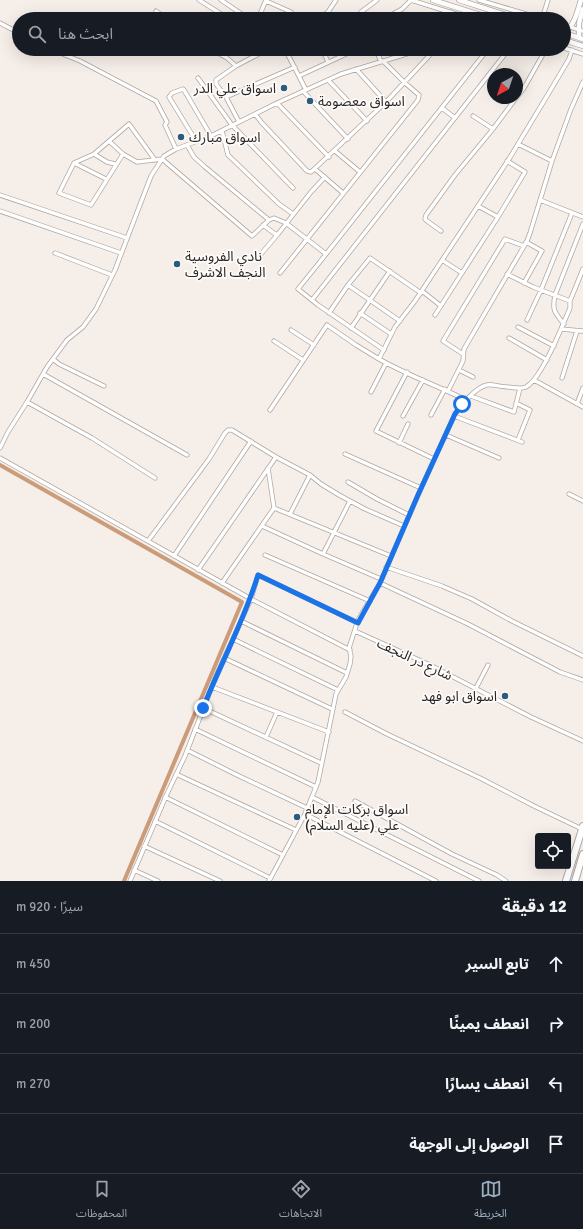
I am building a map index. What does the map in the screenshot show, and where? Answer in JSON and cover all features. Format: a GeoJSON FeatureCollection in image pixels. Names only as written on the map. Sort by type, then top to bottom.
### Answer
{"type":"FeatureCollection","features":[{"type":"Feature","properties":{"kind":"highway"},"geometry":{"type":"LineString","coordinates":[[566,881],[583,828]]}},
{"type":"Feature","properties":{"kind":"highway"},"geometry":{"type":"LineString","coordinates":[[574,881],[583,854]]}},
{"type":"Feature","properties":{"kind":"street"},"geometry":{"type":"LineString","coordinates":[[199,0],[218,12]]}},
{"type":"Feature","properties":{"kind":"street"},"geometry":{"type":"LineString","coordinates":[[220,0],[238,12]]}},
{"type":"Feature","properties":{"kind":"street"},"geometry":{"type":"LineString","coordinates":[[261,12],[266,0],[292,12]]}},
{"type":"Feature","properties":{"kind":"street"},"geometry":{"type":"LineString","coordinates":[[328,12],[336,0]]}},
{"type":"Feature","properties":{"kind":"street"},"geometry":{"type":"LineString","coordinates":[[361,12],[377,0]]}},
{"type":"Feature","properties":{"kind":"street"},"geometry":{"type":"LineString","coordinates":[[395,12],[411,0],[451,12]]}},
{"type":"Feature","properties":{"kind":"street"},"geometry":{"type":"LineString","coordinates":[[433,0],[471,12]]}},
{"type":"Feature","properties":{"kind":"street"},"geometry":{"type":"LineString","coordinates":[[459,0],[493,12]]}},
{"type":"Feature","properties":{"kind":"street"},"geometry":{"type":"LineString","coordinates":[[479,0],[521,12]]}},
{"type":"Feature","properties":{"kind":"street"},"geometry":{"type":"LineString","coordinates":[[545,12],[548,0]]}},
{"type":"Feature","properties":{"kind":"street"},"geometry":{"type":"LineString","coordinates":[[571,25],[575,19],[581,0]]}},
{"type":"Feature","properties":{"kind":"street"},"geometry":{"type":"LineString","coordinates":[[571,35],[581,38],[579,20],[583,9]]}},
{"type":"Feature","properties":{"kind":"street"},"geometry":{"type":"LineString","coordinates":[[0,23],[12,29]]}},
{"type":"Feature","properties":{"kind":"street"},"geometry":{"type":"LineString","coordinates":[[571,27],[581,30]]}},
{"type":"Feature","properties":{"kind":"street"},"geometry":{"type":"LineString","coordinates":[[571,42],[583,46]]}},
{"type":"Feature","properties":{"kind":"street"},"geometry":{"type":"LineString","coordinates":[[571,53],[572,50],[583,54]]}},
{"type":"Feature","properties":{"kind":"street"},"geometry":{"type":"LineString","coordinates":[[68,56],[80,61],[156,101],[167,122],[165,125],[176,149]]}},
{"type":"Feature","properties":{"kind":"street"},"geometry":{"type":"LineString","coordinates":[[223,56],[236,66]]}},
{"type":"Feature","properties":{"kind":"street"},"geometry":{"type":"LineString","coordinates":[[239,122],[226,97],[216,84],[216,80],[236,66],[255,56]]}},
{"type":"Feature","properties":{"kind":"street"},"geometry":{"type":"LineString","coordinates":[[289,56],[304,90],[348,139]]}},
{"type":"Feature","properties":{"kind":"street"},"geometry":{"type":"LineString","coordinates":[[325,56],[328,62]]}},
{"type":"Feature","properties":{"kind":"street"},"geometry":{"type":"LineString","coordinates":[[299,76],[341,56]]}},
{"type":"Feature","properties":{"kind":"street"},"geometry":{"type":"LineString","coordinates":[[280,273],[343,192],[418,100],[419,95],[404,84],[382,61],[380,56]]}},
{"type":"Feature","properties":{"kind":"street"},"geometry":{"type":"LineString","coordinates":[[0,448],[8,432],[53,359],[67,340],[83,327],[96,309],[112,275],[151,176],[164,156],[176,149],[222,131],[304,90],[341,74],[399,56]]}},
{"type":"Feature","properties":{"kind":"street"},"geometry":{"type":"LineString","coordinates":[[255,114],[306,171],[311,172],[368,121],[429,56]]}},
{"type":"Feature","properties":{"kind":"street"},"geometry":{"type":"LineString","coordinates":[[384,350],[329,313],[298,288],[483,56]]}},
{"type":"Feature","properties":{"kind":"street"},"geometry":{"type":"LineString","coordinates":[[312,300],[504,56]]}},
{"type":"Feature","properties":{"kind":"street"},"geometry":{"type":"LineString","coordinates":[[523,89],[542,56]]}},
{"type":"Feature","properties":{"kind":"street"},"geometry":{"type":"LineString","coordinates":[[379,359],[391,334],[421,292],[508,161],[570,56]]}},
{"type":"Feature","properties":{"kind":"street"},"geometry":{"type":"LineString","coordinates":[[226,97],[295,67]]}},
{"type":"Feature","properties":{"kind":"street"},"geometry":{"type":"LineString","coordinates":[[356,69],[386,102]]}},
{"type":"Feature","properties":{"kind":"street"},"geometry":{"type":"LineString","coordinates":[[198,78],[232,125],[293,188]]}},
{"type":"Feature","properties":{"kind":"street"},"geometry":{"type":"LineString","coordinates":[[328,80],[368,121]]}},
{"type":"Feature","properties":{"kind":"street"},"geometry":{"type":"LineString","coordinates":[[431,415],[463,362],[464,349],[525,244],[530,233],[552,161],[571,109],[583,82]]}},
{"type":"Feature","properties":{"kind":"street"},"geometry":{"type":"LineString","coordinates":[[196,141],[169,97],[172,93],[183,89],[184,90],[211,136]]}},
{"type":"Feature","properties":{"kind":"street"},"geometry":{"type":"LineString","coordinates":[[277,103],[329,157]]}},
{"type":"Feature","properties":{"kind":"street"},"geometry":{"type":"LineString","coordinates":[[441,231],[425,219],[426,215],[455,175],[512,104]]}},
{"type":"Feature","properties":{"kind":"street"},"geometry":{"type":"LineString","coordinates":[[442,108],[455,118]]}},
{"type":"Feature","properties":{"kind":"street"},"geometry":{"type":"LineString","coordinates":[[473,116],[493,129]]}},
{"type":"Feature","properties":{"kind":"street"},"geometry":{"type":"LineString","coordinates":[[123,154],[115,164],[91,204],[60,193],[74,163],[94,154],[129,124],[155,160]]}},
{"type":"Feature","properties":{"kind":"street"},"geometry":{"type":"LineString","coordinates":[[222,131],[228,156],[278,204],[293,214]]}},
{"type":"Feature","properties":{"kind":"street"},"geometry":{"type":"LineString","coordinates":[[110,141],[123,154],[137,162],[162,159],[252,236],[268,220],[274,218],[286,223],[326,254]]}},
{"type":"Feature","properties":{"kind":"street"},"geometry":{"type":"LineString","coordinates":[[518,144],[552,161]]}},
{"type":"Feature","properties":{"kind":"street"},"geometry":{"type":"LineString","coordinates":[[187,145],[194,157],[205,168],[268,220]]}},
{"type":"Feature","properties":{"kind":"street"},"geometry":{"type":"LineString","coordinates":[[335,151],[360,172]]}},
{"type":"Feature","properties":{"kind":"street"},"geometry":{"type":"LineString","coordinates":[[94,154],[107,162],[115,164]]}},
{"type":"Feature","properties":{"kind":"street"},"geometry":{"type":"LineString","coordinates":[[435,315],[498,218],[525,172],[508,161]]}},
{"type":"Feature","properties":{"kind":"street"},"geometry":{"type":"LineString","coordinates":[[74,163],[106,179]]}},
{"type":"Feature","properties":{"kind":"street"},"geometry":{"type":"LineString","coordinates":[[315,169],[343,192]]}},
{"type":"Feature","properties":{"kind":"street"},"geometry":{"type":"LineString","coordinates":[[261,254],[325,177]]}},
{"type":"Feature","properties":{"kind":"street"},"geometry":{"type":"LineString","coordinates":[[0,195],[127,238]]}},
{"type":"Feature","properties":{"kind":"street"},"geometry":{"type":"LineString","coordinates":[[540,200],[583,217]]}},
{"type":"Feature","properties":{"kind":"street"},"geometry":{"type":"LineString","coordinates":[[478,206],[498,218]]}},
{"type":"Feature","properties":{"kind":"street"},"geometry":{"type":"LineString","coordinates":[[0,211],[121,253]]}},
{"type":"Feature","properties":{"kind":"street"},"geometry":{"type":"LineString","coordinates":[[527,320],[541,290],[572,213]]}},
{"type":"Feature","properties":{"kind":"street"},"geometry":{"type":"LineString","coordinates":[[564,324],[553,306],[555,295],[583,224]]}},
{"type":"Feature","properties":{"kind":"street"},"geometry":{"type":"LineString","coordinates":[[263,225],[275,234],[278,234]]}},
{"type":"Feature","properties":{"kind":"street"},"geometry":{"type":"LineString","coordinates":[[463,354],[443,341],[505,239],[525,244],[542,251],[524,282]]}},
{"type":"Feature","properties":{"kind":"street"},"geometry":{"type":"LineString","coordinates":[[55,253],[112,275]]}},
{"type":"Feature","properties":{"kind":"street"},"geometry":{"type":"LineString","coordinates":[[329,313],[348,285],[370,258],[441,306]]}},
{"type":"Feature","properties":{"kind":"street"},"geometry":{"type":"LineString","coordinates":[[442,260],[462,273]]}},
{"type":"Feature","properties":{"kind":"street"},"geometry":{"type":"LineString","coordinates":[[155,821],[269,880],[296,830],[316,787],[332,709],[336,694],[347,673],[351,656],[349,648],[358,623],[380,581],[454,416],[466,400],[481,387],[487,385],[515,389],[528,386],[534,380],[547,360],[564,324],[570,308],[570,301],[583,269]]}},
{"type":"Feature","properties":{"kind":"street"},"geometry":{"type":"LineString","coordinates":[[351,328],[390,272]]}},
{"type":"Feature","properties":{"kind":"street"},"geometry":{"type":"LineString","coordinates":[[507,274],[541,290],[570,301]]}},
{"type":"Feature","properties":{"kind":"street"},"geometry":{"type":"LineString","coordinates":[[348,285],[400,321]]}},
{"type":"Feature","properties":{"kind":"street"},"geometry":{"type":"LineString","coordinates":[[360,313],[391,334]]}},
{"type":"Feature","properties":{"kind":"street"},"geometry":{"type":"LineString","coordinates":[[270,410],[327,325],[386,363],[466,400]]}},
{"type":"Feature","properties":{"kind":"street"},"geometry":{"type":"LineString","coordinates":[[518,327],[554,346]]}},
{"type":"Feature","properties":{"kind":"street"},"geometry":{"type":"LineString","coordinates":[[292,330],[314,345]]}},
{"type":"Feature","properties":{"kind":"street"},"geometry":{"type":"LineString","coordinates":[[561,330],[583,331]]}},
{"type":"Feature","properties":{"kind":"street"},"geometry":{"type":"LineString","coordinates":[[562,378],[577,331]]}},
{"type":"Feature","properties":{"kind":"street"},"geometry":{"type":"LineString","coordinates":[[509,338],[547,360]]}},
{"type":"Feature","properties":{"kind":"street"},"geometry":{"type":"LineString","coordinates":[[274,341],[304,360]]}},
{"type":"Feature","properties":{"kind":"street"},"geometry":{"type":"LineString","coordinates":[[53,359],[59,364],[104,386]]}},
{"type":"Feature","properties":{"kind":"street"},"geometry":{"type":"LineString","coordinates":[[371,392],[386,363]]}},
{"type":"Feature","properties":{"kind":"street"},"geometry":{"type":"LineString","coordinates":[[458,370],[473,377]]}},
{"type":"Feature","properties":{"kind":"street"},"geometry":{"type":"LineString","coordinates":[[407,372],[376,431],[434,459]]}},
{"type":"Feature","properties":{"kind":"street"},"geometry":{"type":"LineString","coordinates":[[43,374],[187,455]]}},
{"type":"Feature","properties":{"kind":"street"},"geometry":{"type":"LineString","coordinates":[[403,416],[423,380]]}},
{"type":"Feature","properties":{"kind":"street"},"geometry":{"type":"LineString","coordinates":[[534,380],[583,407]]}},
{"type":"Feature","properties":{"kind":"street"},"geometry":{"type":"LineString","coordinates":[[471,396],[514,412],[520,388]]}},
{"type":"Feature","properties":{"kind":"street"},"geometry":{"type":"LineString","coordinates":[[577,404],[583,388]]}},
{"type":"Feature","properties":{"kind":"street"},"geometry":{"type":"LineString","coordinates":[[27,402],[92,438],[155,478]]}},
{"type":"Feature","properties":{"kind":"street"},"geometry":{"type":"LineString","coordinates":[[454,416],[520,441],[530,410],[516,403]]}},
{"type":"Feature","properties":{"kind":"street"},"geometry":{"type":"LineString","coordinates":[[399,442],[408,424]]}},
{"type":"Feature","properties":{"kind":"street"},"geometry":{"type":"LineString","coordinates":[[148,541],[209,459],[228,430],[232,430],[365,509],[404,526]]}},
{"type":"Feature","properties":{"kind":"street"},"geometry":{"type":"LineString","coordinates":[[446,435],[499,458]]}},
{"type":"Feature","properties":{"kind":"street"},"geometry":{"type":"LineString","coordinates":[[174,556],[251,442]]}},
{"type":"Feature","properties":{"kind":"street"},"geometry":{"type":"LineString","coordinates":[[345,454],[421,488]]}},
{"type":"Feature","properties":{"kind":"street"},"geometry":{"type":"LineString","coordinates":[[198,570],[276,457]]}},
{"type":"Feature","properties":{"kind":"street"},"geometry":{"type":"LineString","coordinates":[[0,458],[250,599],[350,650]]}},
{"type":"Feature","properties":{"kind":"street"},"geometry":{"type":"LineString","coordinates":[[222,583],[274,508],[268,468]]}},
{"type":"Feature","properties":{"kind":"street"},"geometry":{"type":"LineString","coordinates":[[290,514],[310,475]]}},
{"type":"Feature","properties":{"kind":"street"},"geometry":{"type":"LineString","coordinates":[[348,482],[409,515]]}},
{"type":"Feature","properties":{"kind":"street"},"geometry":{"type":"LineString","coordinates":[[570,494],[583,501]]}},
{"type":"Feature","properties":{"kind":"street"},"geometry":{"type":"LineString","coordinates":[[323,554],[350,500]]}},
{"type":"Feature","properties":{"kind":"street"},"geometry":{"type":"LineString","coordinates":[[274,508],[391,556]]}},
{"type":"Feature","properties":{"kind":"street"},"geometry":{"type":"LineString","coordinates":[[262,526],[468,624],[560,672],[583,680]]}},
{"type":"Feature","properties":{"kind":"street"},"geometry":{"type":"LineString","coordinates":[[265,555],[370,601]]}},
{"type":"Feature","properties":{"kind":"street"},"geometry":{"type":"LineString","coordinates":[[386,567],[442,586],[472,599],[512,621],[583,656]]}},
{"type":"Feature","properties":{"kind":"street"},"geometry":{"type":"LineString","coordinates":[[130,881],[241,621],[258,575],[358,623]]}},
{"type":"Feature","properties":{"kind":"street"},"geometry":{"type":"LineString","coordinates":[[241,621],[347,673]]}},
{"type":"Feature","properties":{"kind":"street","name":"شارع در النجف"},"geometry":{"type":"LineString","coordinates":[[355,631],[430,665],[531,717],[583,741]]}},
{"type":"Feature","properties":{"kind":"street"},"geometry":{"type":"LineString","coordinates":[[233,639],[338,690]]}},
{"type":"Feature","properties":{"kind":"street"},"geometry":{"type":"LineString","coordinates":[[224,658],[332,709]]}},
{"type":"Feature","properties":{"kind":"street"},"geometry":{"type":"LineString","coordinates":[[476,688],[488,665]]}},
{"type":"Feature","properties":{"kind":"street"},"geometry":{"type":"LineString","coordinates":[[212,687],[328,732]]}},
{"type":"Feature","properties":{"kind":"street"},"geometry":{"type":"LineString","coordinates":[[203,708],[321,763]]}},
{"type":"Feature","properties":{"kind":"street"},"geometry":{"type":"LineString","coordinates":[[266,737],[277,712]]}},
{"type":"Feature","properties":{"kind":"street"},"geometry":{"type":"LineString","coordinates":[[345,712],[534,806],[583,828]]}},
{"type":"Feature","properties":{"kind":"street"},"geometry":{"type":"LineString","coordinates":[[195,729],[316,787]]}},
{"type":"Feature","properties":{"kind":"street"},"geometry":{"type":"LineString","coordinates":[[187,750],[307,808]]}},
{"type":"Feature","properties":{"kind":"street"},"geometry":{"type":"LineString","coordinates":[[176,774],[296,830]]}},
{"type":"Feature","properties":{"kind":"street"},"geometry":{"type":"LineString","coordinates":[[165,797],[283,855]]}},
{"type":"Feature","properties":{"kind":"street"},"geometry":{"type":"LineString","coordinates":[[312,797],[478,881]]}},
{"type":"Feature","properties":{"kind":"street"},"geometry":{"type":"LineString","coordinates":[[355,801],[452,854],[497,875],[506,881]]}},
{"type":"Feature","properties":{"kind":"street"},"geometry":{"type":"LineString","coordinates":[[304,814],[436,881]]}},
{"type":"Feature","properties":{"kind":"street"},"geometry":{"type":"LineString","coordinates":[[144,846],[220,881]]}},
{"type":"Feature","properties":{"kind":"street"},"geometry":{"type":"LineString","coordinates":[[134,870],[158,881]]}},
{"type":"Feature","properties":{"kind":"waterway"},"geometry":{"type":"LineString","coordinates":[[0,465],[242,602],[124,881]]}},
{"type":"Feature","properties":{"kind":"place","name":"اسواق علي الدر"},"geometry":{"type":"Point","coordinates":[284,88]}},
{"type":"Feature","properties":{"kind":"place","name":"اسواق معصومة"},"geometry":{"type":"Point","coordinates":[310,101]}},
{"type":"Feature","properties":{"kind":"place","name":"اسواق مبارك"},"geometry":{"type":"Point","coordinates":[181,137]}},
{"type":"Feature","properties":{"kind":"place","name":"نادي الفروسية النجف الاشرف"},"geometry":{"type":"Point","coordinates":[177,264]}},
{"type":"Feature","properties":{"kind":"place","name":"اسواق ابو فهد"},"geometry":{"type":"Point","coordinates":[505,696]}},
{"type":"Feature","properties":{"kind":"place","name":"اسواق بركات الإمام علي (عليه السلام)"},"geometry":{"type":"Point","coordinates":[297,817]}},
{"type":"Feature","properties":{"kind":"route"},"geometry":{"type":"LineString","coordinates":[[203,708],[250,599],[258,575],[358,623],[358,620],[380,583],[422,486],[455,414],[462,404]]}}]}
